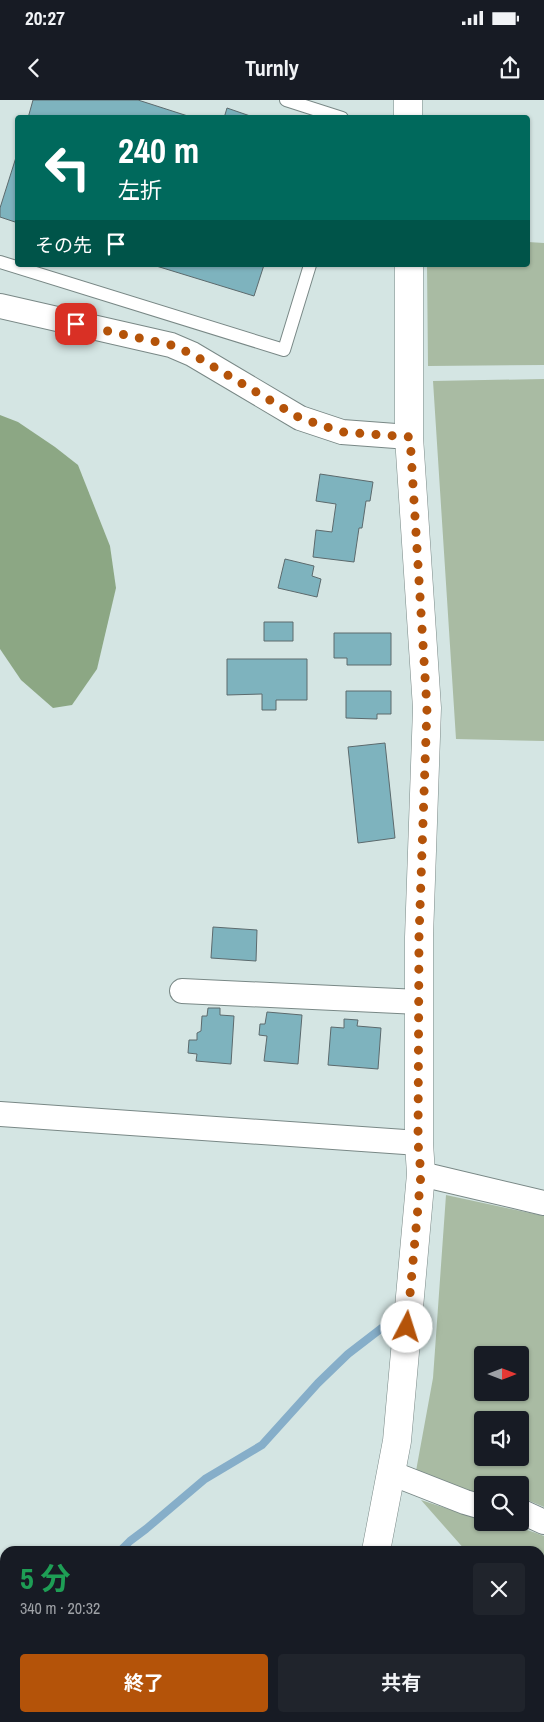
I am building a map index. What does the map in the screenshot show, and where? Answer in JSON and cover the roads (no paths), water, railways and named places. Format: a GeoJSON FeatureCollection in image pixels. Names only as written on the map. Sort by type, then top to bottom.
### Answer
{"type":"FeatureCollection","features":[{"type":"Feature","properties":{"kind":"street"},"geometry":{"type":"LineString","coordinates":[[408,100],[408,115]]}},
{"type":"Feature","properties":{"kind":"street"},"geometry":{"type":"LineString","coordinates":[[377,1546],[397,1441],[421,1174],[418,1143],[418,1002],[427,708],[410,437],[409,267]]}},
{"type":"Feature","properties":{"kind":"street"},"geometry":{"type":"LineString","coordinates":[[0,306],[171,345],[192,354],[300,418],[342,432],[410,437]]}},
{"type":"Feature","properties":{"kind":"street"},"geometry":{"type":"LineString","coordinates":[[182,991],[418,1002]]}},
{"type":"Feature","properties":{"kind":"street"},"geometry":{"type":"LineString","coordinates":[[0,1114],[418,1143]]}},
{"type":"Feature","properties":{"kind":"street"},"geometry":{"type":"LineString","coordinates":[[421,1174],[544,1202]]}},
{"type":"Feature","properties":{"kind":"street"},"geometry":{"type":"LineString","coordinates":[[391,1473],[474,1505]]}},
{"type":"Feature","properties":{"kind":"street"},"geometry":{"type":"LineString","coordinates":[[529,1515],[544,1522]]}},
{"type":"Feature","properties":{"kind":"lane"},"geometry":{"type":"LineString","coordinates":[[286,100],[333,115]]}},
{"type":"Feature","properties":{"kind":"lane"},"geometry":{"type":"LineString","coordinates":[[0,262],[15,267]]}},
{"type":"Feature","properties":{"kind":"lane"},"geometry":{"type":"LineString","coordinates":[[16,267],[284,350],[309,267]]}},
{"type":"Feature","properties":{"kind":"waterway"},"geometry":{"type":"LineString","coordinates":[[125,1546],[205,1479],[262,1445],[318,1383],[348,1354],[387,1324]]}}]}
